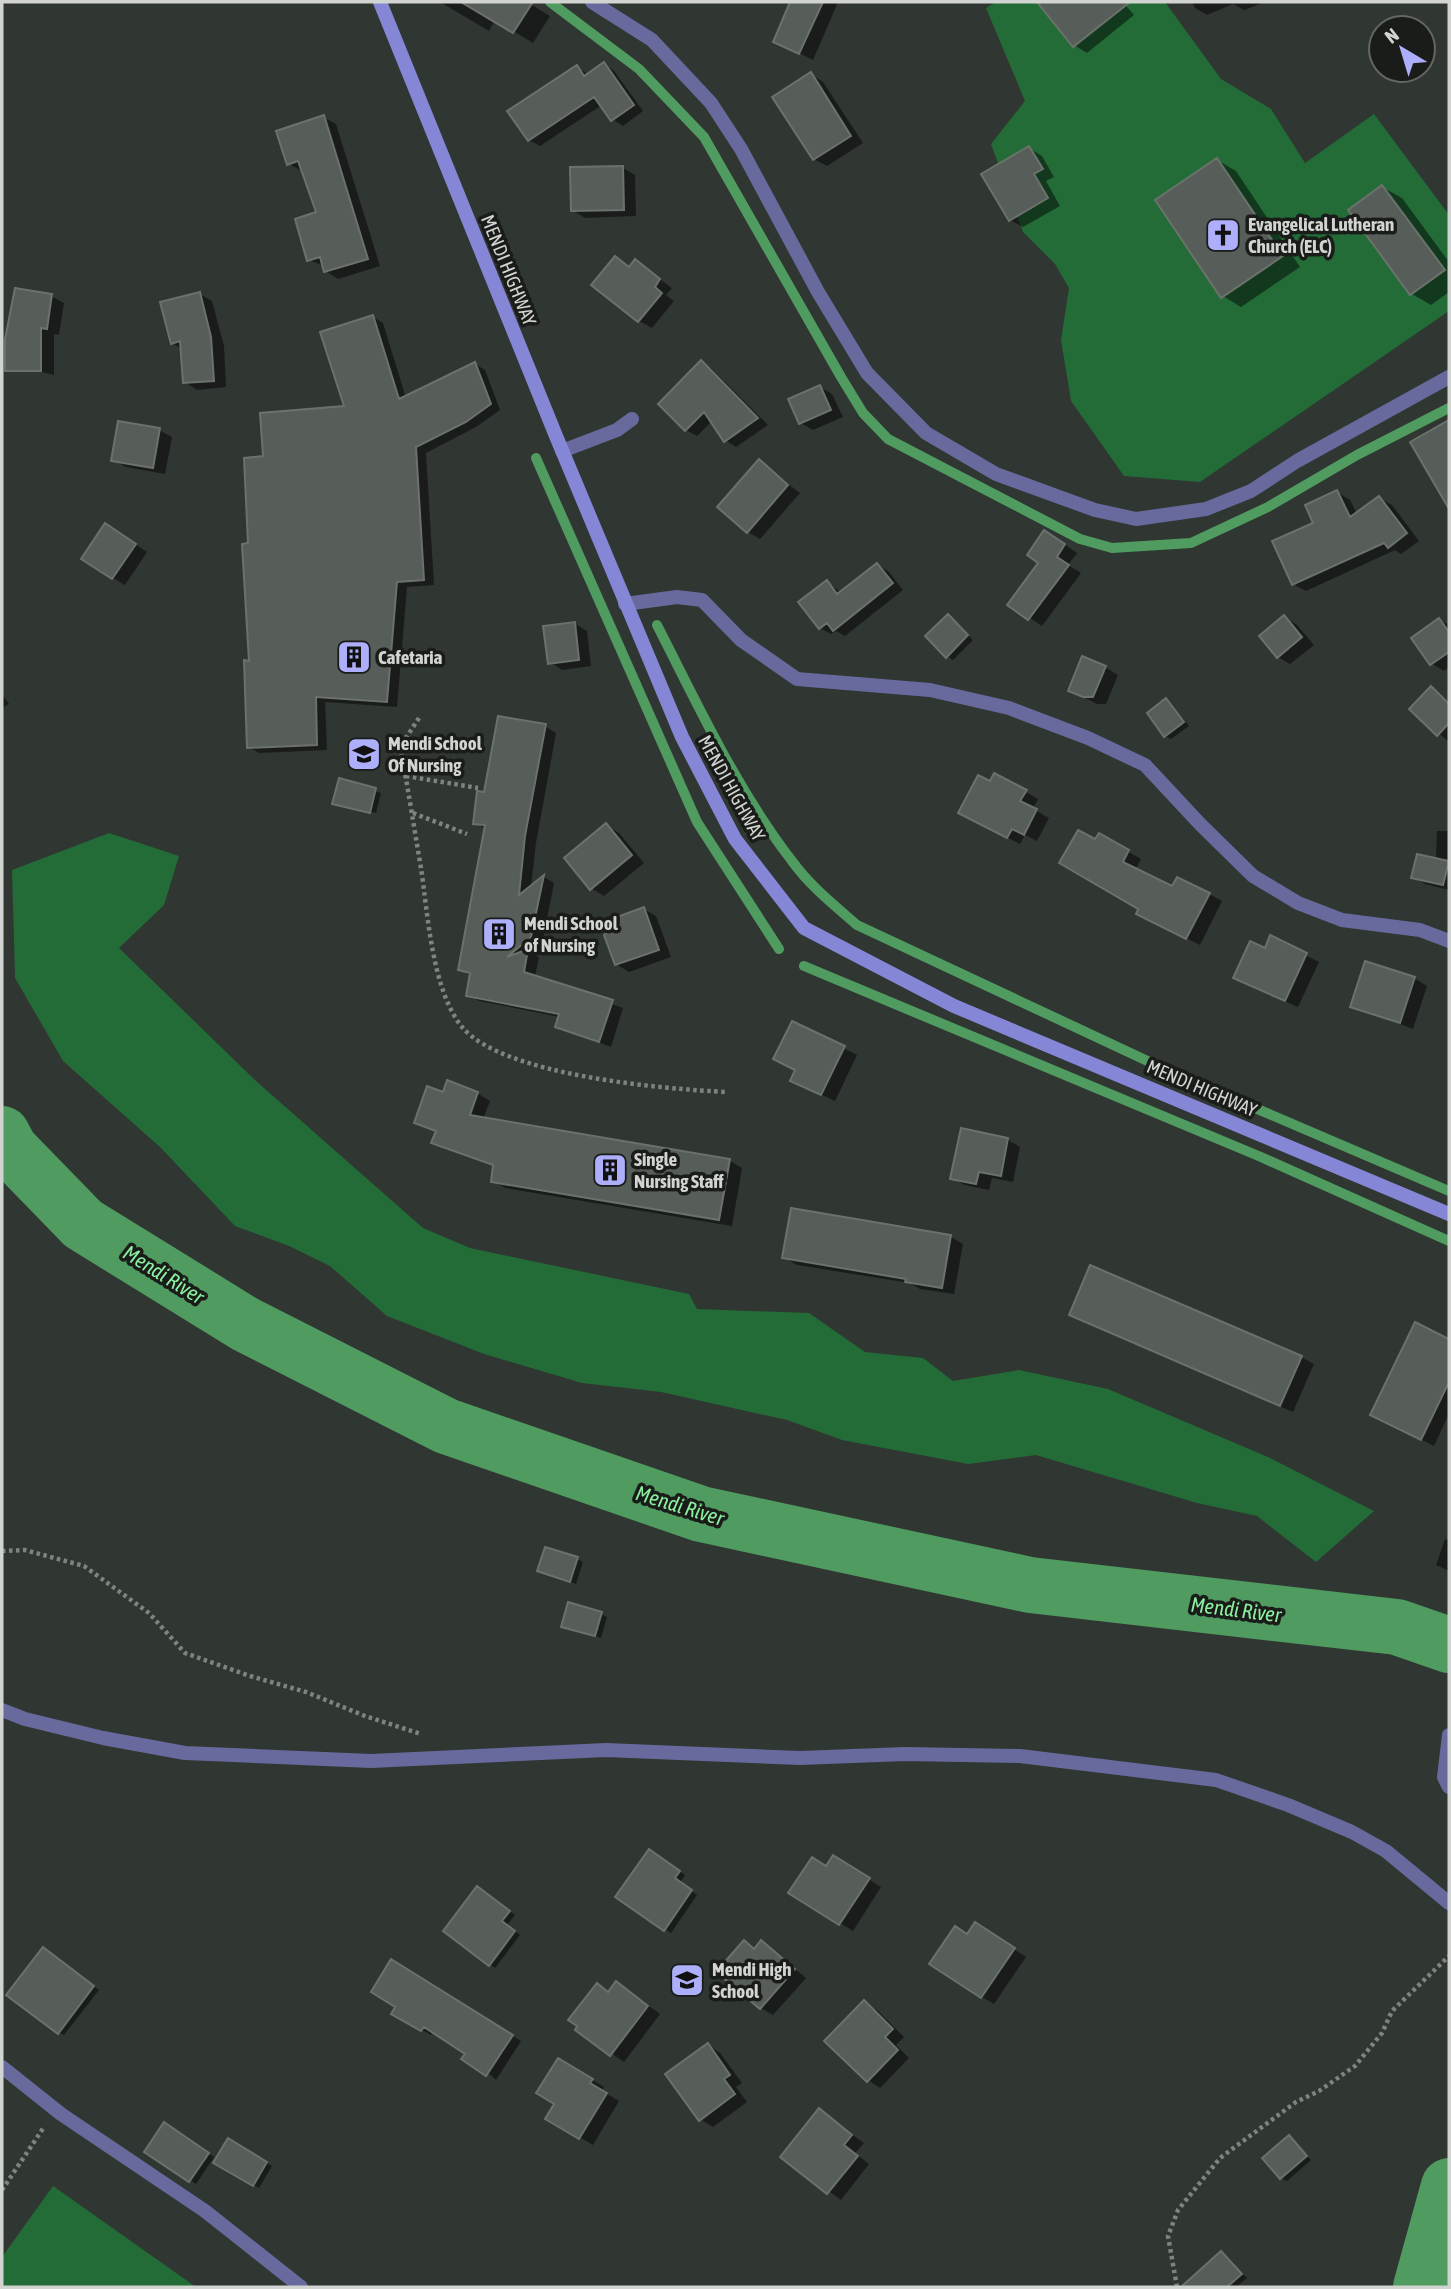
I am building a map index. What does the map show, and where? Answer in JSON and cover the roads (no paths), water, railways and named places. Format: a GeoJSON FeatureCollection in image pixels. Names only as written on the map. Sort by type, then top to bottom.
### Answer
{"type":"FeatureCollection","features":[{"type":"Feature","properties":{"kind":"main road","name":"MENDI HIGHWAY"},"geometry":{"type":"LineString","coordinates":[[380,2],[562,451],[682,737],[735,839],[804,928],[954,1006],[1449,1214]]}},
{"type":"Feature","properties":{"kind":"street"},"geometry":{"type":"LineString","coordinates":[[592,2],[652,40],[710,103],[741,149],[818,292],[867,373],[926,433],[996,474],[1095,510],[1136,519],[1206,509],[1251,491],[1297,461],[1449,377]]}},
{"type":"Feature","properties":{"kind":"street"},"geometry":{"type":"LineString","coordinates":[[562,451],[617,430],[632,419]]}},
{"type":"Feature","properties":{"kind":"street"},"geometry":{"type":"LineString","coordinates":[[625,604],[677,597],[702,600],[741,640],[797,679],[930,690],[1009,708],[1088,738],[1145,765],[1254,876],[1298,903],[1342,920],[1420,930],[1449,941]]}},
{"type":"Feature","properties":{"kind":"street"},"geometry":{"type":"LineString","coordinates":[[2,1710],[25,1719],[103,1738],[185,1752],[371,1761],[606,1750],[800,1758],[905,1754],[1007,1756],[1216,1780],[1288,1805],[1352,1832],[1386,1851],[1449,1903]]}},
{"type":"Feature","properties":{"kind":"street"},"geometry":{"type":"LineString","coordinates":[[1449,1737],[1444,1777],[1449,1787]]}},
{"type":"Feature","properties":{"kind":"street"},"geometry":{"type":"LineString","coordinates":[[2,2067],[53,2108],[205,2211],[250,2250],[302,2287]]}},
{"type":"Feature","properties":{"kind":"waterway"},"geometry":{"type":"LineString","coordinates":[[550,2],[639,69],[704,137],[841,377],[863,413],[888,439],[1080,539],[1112,548],[1191,543],[1268,507],[1357,455],[1449,408]]}},
{"type":"Feature","properties":{"kind":"waterway"},"geometry":{"type":"LineString","coordinates":[[536,458],[697,822],[779,949]]}},
{"type":"Feature","properties":{"kind":"waterway"},"geometry":{"type":"LineString","coordinates":[[657,625],[719,746],[772,834],[807,879],[857,925],[1171,1072],[1449,1191]]}},
{"type":"Feature","properties":{"kind":"waterway"},"geometry":{"type":"LineString","coordinates":[[804,966],[1261,1157],[1449,1241]]}},
{"type":"Feature","properties":{"kind":"waterway","name":"Mendi River"},"geometry":{"type":"LineString","coordinates":[[2,1134],[10,1149],[83,1224],[245,1324],[446,1426],[701,1514],[1030,1585],[1397,1627],[1449,1645]]}},
{"type":"Feature","properties":{"kind":"waterway","name":"Mendi River"},"geometry":{"type":"LineString","coordinates":[[1421,2287],[1449,2186]]}},
{"type":"Feature","properties":{"kind":"place","name":"Evangelical Lutheran Church (ELC)"},"geometry":{"type":"Point","coordinates":[1223,235]}},
{"type":"Feature","properties":{"kind":"place","name":"Cafetaria"},"geometry":{"type":"Point","coordinates":[354,657]}},
{"type":"Feature","properties":{"kind":"place","name":"Mendi School Of Nursing"},"geometry":{"type":"Point","coordinates":[364,754]}},
{"type":"Feature","properties":{"kind":"place","name":"Mendi School of Nursing"},"geometry":{"type":"Point","coordinates":[499,934]}},
{"type":"Feature","properties":{"kind":"place","name":"Single Nursing Staff"},"geometry":{"type":"Point","coordinates":[610,1170]}},
{"type":"Feature","properties":{"kind":"place","name":"Mendi High School"},"geometry":{"type":"Point","coordinates":[687,1980]}}]}
